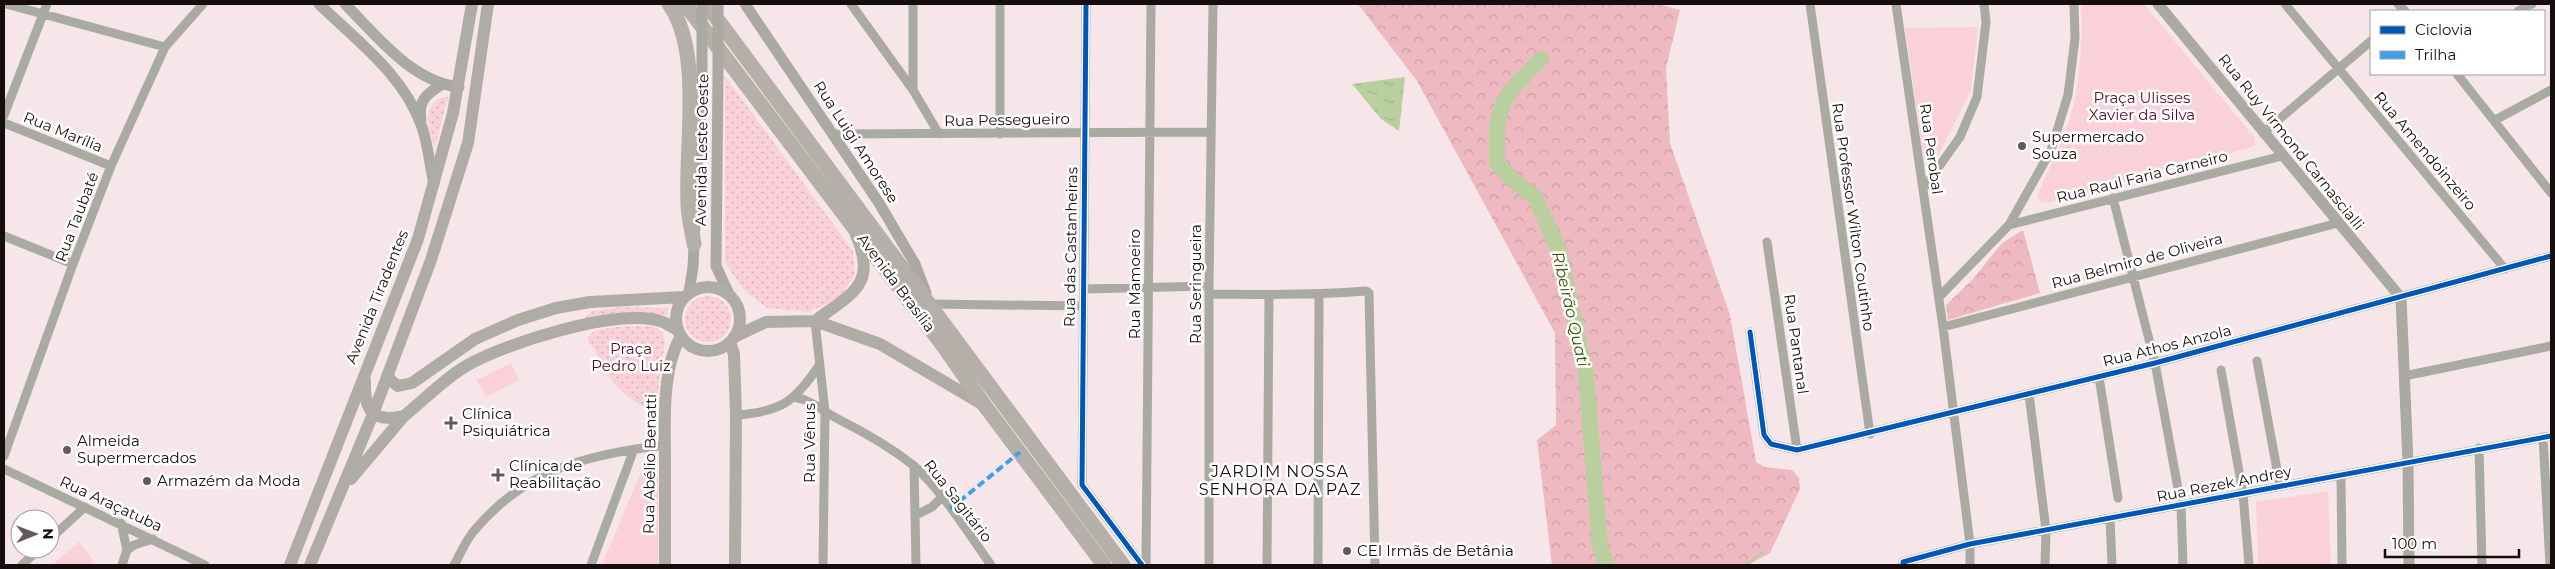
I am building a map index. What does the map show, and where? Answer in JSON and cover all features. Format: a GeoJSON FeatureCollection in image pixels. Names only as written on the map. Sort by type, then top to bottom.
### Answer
{"type":"FeatureCollection","features":[{"type":"Feature","properties":{"kind":"highway"},"geometry":{"type":"LineString","coordinates":[[669,4],[681,25],[688,58],[688,204],[694,244]]}},
{"type":"Feature","properties":{"kind":"highway","name":"Avenida Brasília"},"geometry":{"type":"LineString","coordinates":[[685,4],[944,347],[985,406],[1104,565]]}},
{"type":"Feature","properties":{"kind":"highway","name":"Avenida Brasília"},"geometry":{"type":"LineString","coordinates":[[704,4],[930,304],[1123,565]]}},
{"type":"Feature","properties":{"kind":"main road","name":"Avenida Tiradentes"},"geometry":{"type":"LineString","coordinates":[[290,565],[365,370],[410,265],[434,185],[459,87],[472,4]]}},
{"type":"Feature","properties":{"kind":"main road"},"geometry":{"type":"LineString","coordinates":[[310,565],[373,414],[431,260],[468,143],[488,4]]}},
{"type":"Feature","properties":{"kind":"main road"},"geometry":{"type":"LineString","coordinates":[[459,87],[467,98],[468,143]]}},
{"type":"Feature","properties":{"kind":"main road"},"geometry":{"type":"LineString","coordinates":[[815,321],[847,300],[864,278],[861,247],[851,224]]}},
{"type":"Feature","properties":{"kind":"main road"},"geometry":{"type":"LineString","coordinates":[[388,374],[390,380],[398,386],[412,383],[475,338],[518,320],[556,308],[590,302],[687,294],[710,286],[732,298],[749,314],[766,322],[815,321],[880,344],[985,406]]}},
{"type":"Feature","properties":{"kind":"main road"},"geometry":{"type":"LineString","coordinates":[[679,333],[675,320],[677,309],[687,294]]}},
{"type":"Feature","properties":{"kind":"main road"},"geometry":{"type":"LineString","coordinates":[[732,298],[740,323],[732,340],[736,415],[735,565]]}},
{"type":"Feature","properties":{"kind":"main road"},"geometry":{"type":"LineString","coordinates":[[343,489],[404,416],[465,367],[508,346],[595,324],[652,320],[667,324],[691,346],[700,351],[722,348],[732,340],[766,322]]}},
{"type":"Feature","properties":{"kind":"main road","name":"Rua Abélio Benatti"},"geometry":{"type":"LineString","coordinates":[[665,565],[665,445],[669,372],[679,333]]}},
{"type":"Feature","properties":{"kind":"main road"},"geometry":{"type":"LineString","coordinates":[[456,351],[465,367]]}},
{"type":"Feature","properties":{"kind":"main road"},"geometry":{"type":"LineString","coordinates":[[365,370],[364,397],[366,406],[373,414],[386,419],[404,416]]}},
{"type":"Feature","properties":{"kind":"street"},"geometry":{"type":"LineString","coordinates":[[6,4],[165,47]]}},
{"type":"Feature","properties":{"kind":"street"},"geometry":{"type":"LineString","coordinates":[[4,115],[41,14],[47,4]]}},
{"type":"Feature","properties":{"kind":"street","name":"Rua Taubaté"},"geometry":{"type":"LineString","coordinates":[[4,456],[73,264],[111,166],[165,47],[203,4]]}},
{"type":"Feature","properties":{"kind":"street"},"geometry":{"type":"LineString","coordinates":[[320,4],[351,23],[361,19]]}},
{"type":"Feature","properties":{"kind":"street"},"geometry":{"type":"LineString","coordinates":[[320,4],[395,78],[412,105],[422,128]]}},
{"type":"Feature","properties":{"kind":"street"},"geometry":{"type":"LineString","coordinates":[[346,4],[389,48],[426,78],[442,84],[459,87]]}},
{"type":"Feature","properties":{"kind":"street"},"geometry":{"type":"LineString","coordinates":[[687,294],[694,244],[704,4]]}},
{"type":"Feature","properties":{"kind":"street","name":"Avenida Leste Oeste"},"geometry":{"type":"LineString","coordinates":[[718,4],[716,266],[732,298]]}},
{"type":"Feature","properties":{"kind":"street","name":"Rua Luigi Amorese"},"geometry":{"type":"LineString","coordinates":[[745,4],[879,202],[915,264],[930,304]]}},
{"type":"Feature","properties":{"kind":"street"},"geometry":{"type":"LineString","coordinates":[[851,4],[913,90],[939,134]]}},
{"type":"Feature","properties":{"kind":"street"},"geometry":{"type":"LineString","coordinates":[[913,4],[913,90]]}},
{"type":"Feature","properties":{"kind":"street"},"geometry":{"type":"LineString","coordinates":[[1000,4],[1000,134]]}},
{"type":"Feature","properties":{"kind":"street","name":"Rua das Castanheiras"},"geometry":{"type":"LineString","coordinates":[[1086,4],[1082,478],[1084,491],[1144,565]]}},
{"type":"Feature","properties":{"kind":"street","name":"Rua Mamoeiro"},"geometry":{"type":"LineString","coordinates":[[1144,565],[1149,288],[1151,4]]}},
{"type":"Feature","properties":{"kind":"street","name":"Rua Seringueira"},"geometry":{"type":"LineString","coordinates":[[1209,565],[1210,132],[1213,4]]}},
{"type":"Feature","properties":{"kind":"street","name":"Rua Professor Wilton Coutinho"},"geometry":{"type":"LineString","coordinates":[[1810,4],[1870,434]]}},
{"type":"Feature","properties":{"kind":"street","name":"Rua Perobal"},"geometry":{"type":"LineString","coordinates":[[1896,4],[1943,327],[1970,544],[1970,565]]}},
{"type":"Feature","properties":{"kind":"street"},"geometry":{"type":"LineString","coordinates":[[1922,189],[1960,137],[1977,97],[1986,22],[1984,4]]}},
{"type":"Feature","properties":{"kind":"street"},"geometry":{"type":"LineString","coordinates":[[1939,297],[2009,225],[2051,150],[2068,95],[2075,38],[2074,4]]}},
{"type":"Feature","properties":{"kind":"street","name":"Rua Ruy Virmond Carnascialli"},"geometry":{"type":"LineString","coordinates":[[2158,4],[2401,298]]}},
{"type":"Feature","properties":{"kind":"street","name":"Rua Amendoinzeiro"},"geometry":{"type":"LineString","coordinates":[[2285,4],[2505,269]]}},
{"type":"Feature","properties":{"kind":"street"},"geometry":{"type":"LineString","coordinates":[[2520,10],[2532,4]]}},
{"type":"Feature","properties":{"kind":"street"},"geometry":{"type":"LineString","coordinates":[[2263,133],[2370,42]]}},
{"type":"Feature","properties":{"kind":"street"},"geometry":{"type":"LineString","coordinates":[[2458,75],[2549,187]]}},
{"type":"Feature","properties":{"kind":"street"},"geometry":{"type":"LineString","coordinates":[[434,185],[419,108],[422,101],[442,84]]}},
{"type":"Feature","properties":{"kind":"street"},"geometry":{"type":"LineString","coordinates":[[2495,120],[2551,90]]}},
{"type":"Feature","properties":{"kind":"street","name":"Rua Marília"},"geometry":{"type":"LineString","coordinates":[[4,123],[111,166]]}},
{"type":"Feature","properties":{"kind":"street","name":"Rua Pessegueiro"},"geometry":{"type":"LineString","coordinates":[[834,134],[1210,132]]}},
{"type":"Feature","properties":{"kind":"street","name":"Rua Raul Faria Carneiro"},"geometry":{"type":"LineString","coordinates":[[2009,225],[2282,156]]}},
{"type":"Feature","properties":{"kind":"street"},"geometry":{"type":"LineString","coordinates":[[2113,198],[2155,363],[2182,505],[2184,565]]}},
{"type":"Feature","properties":{"kind":"street","name":"Rua Belmiro de Oliveira"},"geometry":{"type":"LineString","coordinates":[[1943,327],[2338,223]]}},
{"type":"Feature","properties":{"kind":"street"},"geometry":{"type":"LineString","coordinates":[[4,236],[73,264]]}},
{"type":"Feature","properties":{"kind":"street","name":"Rua Pantanal"},"geometry":{"type":"LineString","coordinates":[[1767,242],[1792,449]]}},
{"type":"Feature","properties":{"kind":"street","name":"Rua Athos Anzola"},"geometry":{"type":"LineString","coordinates":[[1792,449],[1870,434],[2155,363],[2551,256]]}},
{"type":"Feature","properties":{"kind":"street"},"geometry":{"type":"LineString","coordinates":[[1084,289],[1149,288],[1269,295],[1319,295],[1366,291],[1371,296],[1375,565]]}},
{"type":"Feature","properties":{"kind":"street"},"geometry":{"type":"LineString","coordinates":[[1267,565],[1269,295]]}},
{"type":"Feature","properties":{"kind":"street"},"geometry":{"type":"LineString","coordinates":[[1318,565],[1319,295]]}},
{"type":"Feature","properties":{"kind":"street"},"geometry":{"type":"LineString","coordinates":[[2401,298],[2408,462],[2409,565]]}},
{"type":"Feature","properties":{"kind":"street"},"geometry":{"type":"LineString","coordinates":[[930,304],[1083,306]]}},
{"type":"Feature","properties":{"kind":"street","name":"Rua Vênus"},"geometry":{"type":"LineString","coordinates":[[815,321],[824,412],[823,565]]}},
{"type":"Feature","properties":{"kind":"street"},"geometry":{"type":"LineString","coordinates":[[1750,332],[1764,435],[1771,444],[1792,449]]}},
{"type":"Feature","properties":{"kind":"street"},"geometry":{"type":"LineString","coordinates":[[2404,376],[2551,346]]}},
{"type":"Feature","properties":{"kind":"street"},"geometry":{"type":"LineString","coordinates":[[2257,361],[2280,486]]}},
{"type":"Feature","properties":{"kind":"street"},"geometry":{"type":"LineString","coordinates":[[736,415],[760,414],[782,406],[794,397],[820,364]]}},
{"type":"Feature","properties":{"kind":"street"},"geometry":{"type":"LineString","coordinates":[[2220,370],[2243,494],[2249,565]]}},
{"type":"Feature","properties":{"kind":"street"},"geometry":{"type":"LineString","coordinates":[[2099,377],[2118,498]]}},
{"type":"Feature","properties":{"kind":"street"},"geometry":{"type":"LineString","coordinates":[[2029,394],[2046,530],[2045,565]]}},
{"type":"Feature","properties":{"kind":"street","name":"Rua Sagitário"},"geometry":{"type":"LineString","coordinates":[[794,397],[811,401],[824,412],[871,436],[914,466],[941,498],[991,565]]}},
{"type":"Feature","properties":{"kind":"street"},"geometry":{"type":"LineString","coordinates":[[2547,436],[2550,565]]}},
{"type":"Feature","properties":{"kind":"street","name":"Rua Rezek Andrey"},"geometry":{"type":"LineString","coordinates":[[1903,564],[1970,544],[2547,436]]}},
{"type":"Feature","properties":{"kind":"street"},"geometry":{"type":"LineString","coordinates":[[454,565],[472,533],[509,496],[549,471],[590,458],[665,445]]}},
{"type":"Feature","properties":{"kind":"street"},"geometry":{"type":"LineString","coordinates":[[2478,448],[2482,565]]}},
{"type":"Feature","properties":{"kind":"street"},"geometry":{"type":"LineString","coordinates":[[592,565],[634,449]]}},
{"type":"Feature","properties":{"kind":"street"},"geometry":{"type":"LineString","coordinates":[[914,466],[916,565]]}},
{"type":"Feature","properties":{"kind":"street","name":"Rua Araçatuba"},"geometry":{"type":"LineString","coordinates":[[4,469],[205,565]]}},
{"type":"Feature","properties":{"kind":"street"},"geometry":{"type":"LineString","coordinates":[[2341,475],[2342,565]]}},
{"type":"Feature","properties":{"kind":"street"},"geometry":{"type":"LineString","coordinates":[[916,515],[932,507],[941,498]]}},
{"type":"Feature","properties":{"kind":"street"},"geometry":{"type":"LineString","coordinates":[[60,530],[85,507]]}},
{"type":"Feature","properties":{"kind":"street"},"geometry":{"type":"LineString","coordinates":[[2110,518],[2112,565]]}},
{"type":"Feature","properties":{"kind":"street"},"geometry":{"type":"LineString","coordinates":[[121,524],[127,550],[122,565]]}},
{"type":"Feature","properties":{"kind":"street"},"geometry":{"type":"LineString","coordinates":[[127,550],[134,545],[153,539]]}},
{"type":"Feature","properties":{"kind":"green space"},"geometry":{"type":"Polygon","coordinates":[[[1358,4],[1659,4],[1680,10],[1666,68],[1670,143],[1730,315],[1756,462],[1765,467],[1792,470],[1799,478],[1800,489],[1770,553],[1748,565],[1552,565],[1537,440],[1556,425],[1555,333],[1417,81],[1358,4]]]}},
{"type":"Feature","properties":{"kind":"green space","name":"Praça Ulisses Xavier da Silva"},"geometry":{"type":"Polygon","coordinates":[[[2081,4],[2144,4],[2255,138],[2255,145],[2250,148],[2169,168],[2048,203],[2041,202],[2037,196],[2059,149],[2074,102],[2081,53],[2081,4]]]}},
{"type":"Feature","properties":{"kind":"green space"},"geometry":{"type":"Polygon","coordinates":[[[1978,27],[1971,90],[1935,162],[1924,161],[1905,28],[1978,27]]]}},
{"type":"Feature","properties":{"kind":"green space"},"geometry":{"type":"Polygon","coordinates":[[[725,76],[853,251],[855,275],[839,298],[809,312],[767,308],[743,289],[725,262],[725,76]]]}},
{"type":"Feature","properties":{"kind":"green space"},"geometry":{"type":"Polygon","coordinates":[[[443,97],[448,97],[435,147],[428,126],[429,112],[436,101],[443,97]]]}},
{"type":"Feature","properties":{"kind":"green space"},"geometry":{"type":"Polygon","coordinates":[[[2023,230],[2040,293],[1948,320],[1946,305],[1972,280],[2002,243],[2023,230]]]}},
{"type":"Feature","properties":{"kind":"green space"},"geometry":{"type":"Polygon","coordinates":[[[708,296],[721,300],[727,306],[731,319],[727,332],[721,338],[708,342],[695,338],[689,332],[685,319],[689,306],[695,300],[708,296]]]}},
{"type":"Feature","properties":{"kind":"green space"},"geometry":{"type":"Polygon","coordinates":[[[621,307],[668,308],[667,316],[656,314],[583,320],[592,311],[621,307]]]}},
{"type":"Feature","properties":{"kind":"green space","name":"Praça Pedro Luiz"},"geometry":{"type":"Polygon","coordinates":[[[652,326],[662,333],[665,341],[658,405],[652,411],[630,398],[612,380],[602,367],[596,351],[589,344],[588,337],[592,333],[608,328],[652,326]]]}},
{"type":"Feature","properties":{"kind":"green space"},"geometry":{"type":"Polygon","coordinates":[[[511,363],[519,380],[486,397],[477,380],[511,363]]]}},
{"type":"Feature","properties":{"kind":"green space"},"geometry":{"type":"Polygon","coordinates":[[[644,465],[658,471],[658,565],[602,565],[644,465]]]}},
{"type":"Feature","properties":{"kind":"green space"},"geometry":{"type":"Polygon","coordinates":[[[2328,491],[2331,565],[2258,565],[2256,502],[2328,491]]]}},
{"type":"Feature","properties":{"kind":"green space"},"geometry":{"type":"Polygon","coordinates":[[[79,542],[94,561],[89,565],[52,565],[79,542]]]}},
{"type":"Feature","properties":{"kind":"water"},"geometry":{"type":"Polygon","coordinates":[[[1405,77],[1399,131],[1381,119],[1352,84],[1405,77]]]}},
{"type":"Feature","properties":{"kind":"waterway","name":"Ribeirão Quati"},"geometry":{"type":"LineString","coordinates":[[1541,59],[1517,84],[1503,104],[1497,128],[1497,163],[1514,181],[1535,197],[1559,251],[1586,375],[1600,547],[1607,565]]}},
{"type":"Feature","properties":{"kind":"waterway"},"geometry":{"type":"LineString","coordinates":[[1745,565],[1762,553]]}},
{"type":"Feature","properties":{"kind":"marked path"},"geometry":{"type":"LineString","coordinates":[[950,509],[1020,452]]}},
{"type":"Feature","properties":{"kind":"cycle path"},"geometry":{"type":"LineString","coordinates":[[1086,4],[1082,485],[1142,565]]}},
{"type":"Feature","properties":{"kind":"cycle path"},"geometry":{"type":"LineString","coordinates":[[1750,332],[1764,435],[1771,444],[1797,450],[2155,363],[2551,256]]}},
{"type":"Feature","properties":{"kind":"cycle path"},"geometry":{"type":"LineString","coordinates":[[1903,565],[1903,562],[1970,544],[2551,436]]}},
{"type":"Feature","properties":{"kind":"place","name":"Supermercado Souza"},"geometry":{"type":"Point","coordinates":[2022,146]}},
{"type":"Feature","properties":{"kind":"place","name":"Clínica Psiquiátrica"},"geometry":{"type":"Point","coordinates":[451,423]}},
{"type":"Feature","properties":{"kind":"place","name":"Almeida Supermercados"},"geometry":{"type":"Point","coordinates":[67,450]}},
{"type":"Feature","properties":{"kind":"place","name":"Clínica de Reabilitação"},"geometry":{"type":"Point","coordinates":[498,475]}},
{"type":"Feature","properties":{"kind":"place","name":"Armazém da Moda"},"geometry":{"type":"Point","coordinates":[147,481]}},
{"type":"Feature","properties":{"kind":"place","name":"CEI Irmãs de Betânia"},"geometry":{"type":"Point","coordinates":[1347,551]}},
{"type":"Feature","properties":{"kind":"district","name":"JARDIM NOSSA SENHORA DA PAZ"},"geometry":{"type":"Point","coordinates":[1280,480]}}]}
